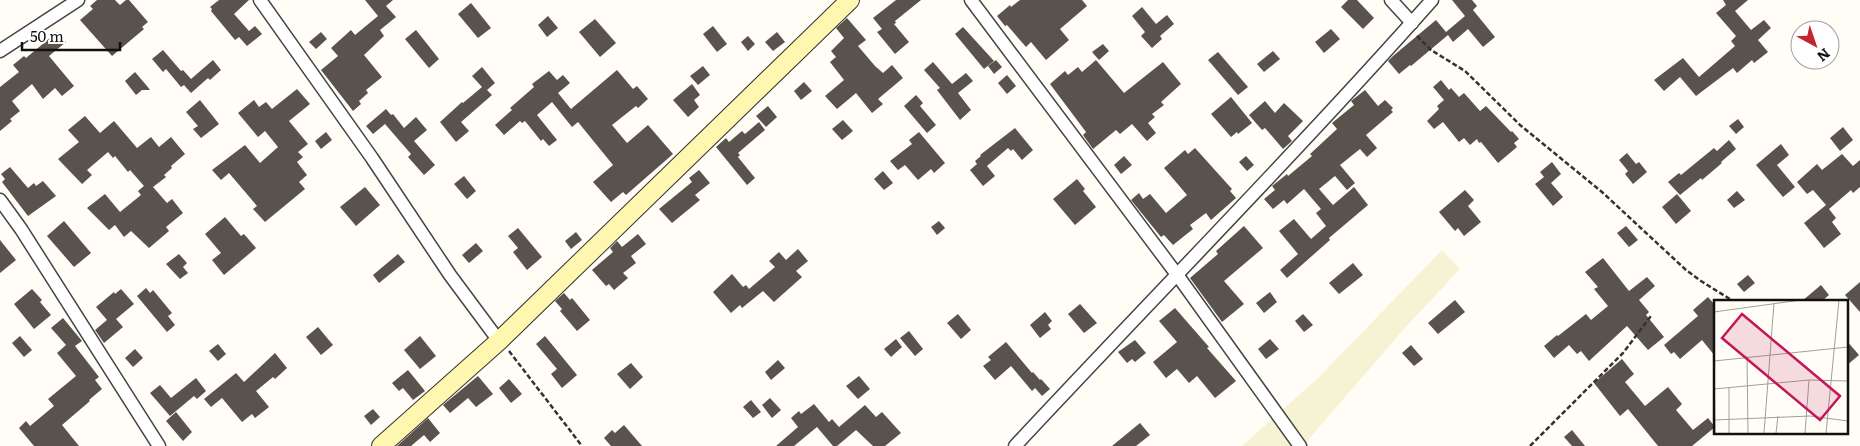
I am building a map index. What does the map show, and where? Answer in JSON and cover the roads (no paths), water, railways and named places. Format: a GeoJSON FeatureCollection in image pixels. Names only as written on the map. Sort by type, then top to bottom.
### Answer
{"type":"FeatureCollection","features":[{"type":"Feature","properties":{"kind":"street"},"geometry":{"type":"LineString","coordinates":[[0,51],[78,0]]}},
{"type":"Feature","properties":{"kind":"street"},"geometry":{"type":"LineString","coordinates":[[260,0],[372,158],[450,275],[499,340]]}},
{"type":"Feature","properties":{"kind":"street"},"geometry":{"type":"LineString","coordinates":[[381,446],[499,340],[850,0]]}},
{"type":"Feature","properties":{"kind":"street"},"geometry":{"type":"LineString","coordinates":[[971,0],[1178,276],[1300,446]]}},
{"type":"Feature","properties":{"kind":"street"},"geometry":{"type":"LineString","coordinates":[[1391,0],[1412,23]]}},
{"type":"Feature","properties":{"kind":"street"},"geometry":{"type":"LineString","coordinates":[[1015,446],[1131,322],[1178,276],[1432,0]]}},
{"type":"Feature","properties":{"kind":"street"},"geometry":{"type":"LineString","coordinates":[[0,200],[21,229],[159,446]]}}]}
